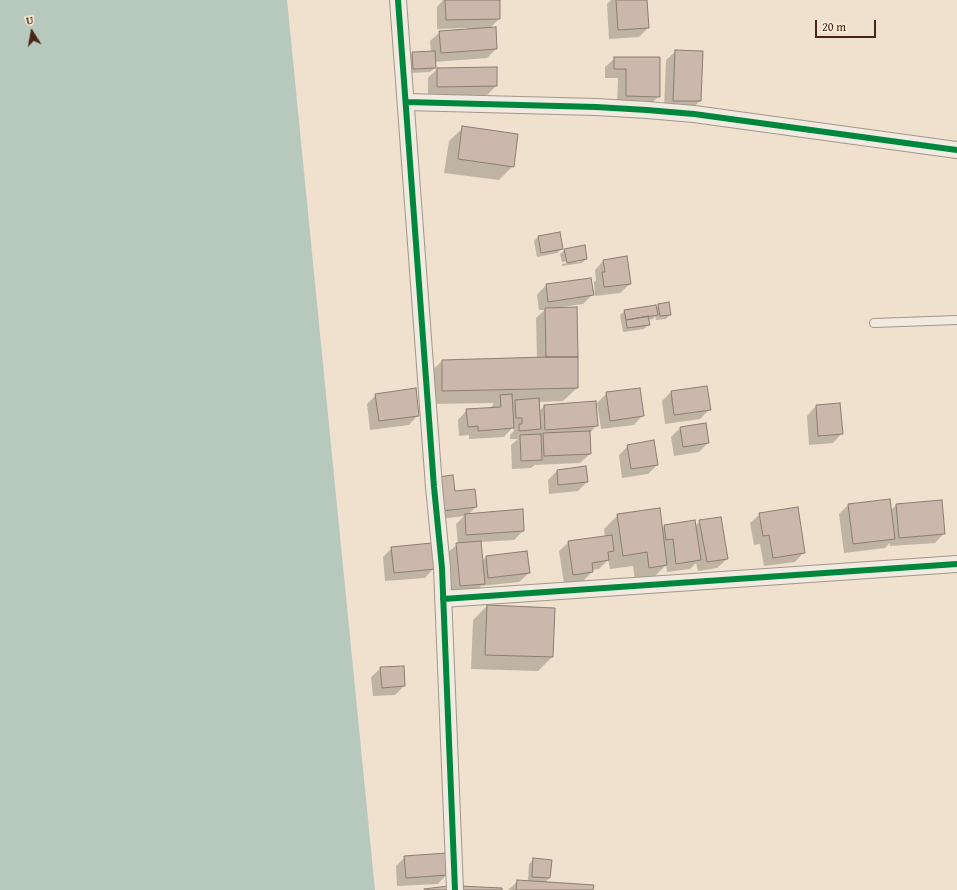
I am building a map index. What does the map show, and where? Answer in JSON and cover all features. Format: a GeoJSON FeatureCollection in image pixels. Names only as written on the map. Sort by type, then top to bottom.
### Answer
{"type":"FeatureCollection","features":[{"type":"Feature","properties":{"kind":"street"},"geometry":{"type":"LineString","coordinates":[[398,0],[442,568],[455,890]]}},
{"type":"Feature","properties":{"kind":"street"},"geometry":{"type":"LineString","coordinates":[[406,102],[596,107],[694,114],[957,150]]}},
{"type":"Feature","properties":{"kind":"street"},"geometry":{"type":"LineString","coordinates":[[443,599],[957,564]]}},
{"type":"Feature","properties":{"kind":"lane"},"geometry":{"type":"LineString","coordinates":[[874,323],[957,320]]}},
{"type":"Feature","properties":{"kind":"shaded area"},"geometry":{"type":"Polygon","coordinates":[[[0,0],[287,0],[375,890],[0,890],[0,0]]]}},
{"type":"Feature","properties":{"kind":"building"},"geometry":{"type":"Polygon","coordinates":[[[445,0],[500,0],[500,19],[446,20],[445,0]]]}},
{"type":"Feature","properties":{"kind":"building"},"geometry":{"type":"Polygon","coordinates":[[[616,0],[647,0],[649,28],[618,30],[616,0]]]}},
{"type":"Feature","properties":{"kind":"building"},"geometry":{"type":"Polygon","coordinates":[[[496,27],[497,49],[441,53],[439,31],[496,27]]]}},
{"type":"Feature","properties":{"kind":"building"},"geometry":{"type":"Polygon","coordinates":[[[675,50],[703,51],[701,101],[673,101],[675,50]]]}},
{"type":"Feature","properties":{"kind":"building"},"geometry":{"type":"Polygon","coordinates":[[[435,51],[436,68],[413,69],[412,52],[435,51]]]}},
{"type":"Feature","properties":{"kind":"building"},"geometry":{"type":"Polygon","coordinates":[[[614,57],[660,57],[660,97],[626,96],[626,69],[614,69],[614,57]]]}},
{"type":"Feature","properties":{"kind":"building"},"geometry":{"type":"Polygon","coordinates":[[[497,67],[497,86],[437,87],[437,68],[497,67]]]}},
{"type":"Feature","properties":{"kind":"building"},"geometry":{"type":"Polygon","coordinates":[[[462,126],[518,134],[514,167],[458,159],[462,126]]]}},
{"type":"Feature","properties":{"kind":"building"},"geometry":{"type":"Polygon","coordinates":[[[560,232],[563,249],[541,253],[538,236],[560,232]]]}},
{"type":"Feature","properties":{"kind":"building"},"geometry":{"type":"Polygon","coordinates":[[[585,245],[587,259],[567,263],[564,249],[585,245]]]}},
{"type":"Feature","properties":{"kind":"building"},"geometry":{"type":"Polygon","coordinates":[[[627,256],[631,284],[604,287],[602,272],[605,272],[603,260],[627,256]]]}},
{"type":"Feature","properties":{"kind":"building"},"geometry":{"type":"Polygon","coordinates":[[[591,278],[594,295],[548,302],[546,284],[591,278]]]}},
{"type":"Feature","properties":{"kind":"building"},"geometry":{"type":"Polygon","coordinates":[[[669,302],[671,315],[660,316],[658,304],[669,302]]]}},
{"type":"Feature","properties":{"kind":"building"},"geometry":{"type":"Polygon","coordinates":[[[656,305],[658,315],[626,320],[624,310],[656,305]]]}},
{"type":"Feature","properties":{"kind":"building"},"geometry":{"type":"Polygon","coordinates":[[[577,307],[578,357],[546,357],[545,308],[577,307]]]}},
{"type":"Feature","properties":{"kind":"building"},"geometry":{"type":"Polygon","coordinates":[[[648,316],[650,325],[627,328],[626,320],[648,316]]]}},
{"type":"Feature","properties":{"kind":"building"},"geometry":{"type":"Polygon","coordinates":[[[578,357],[578,388],[442,391],[442,360],[578,357]]]}},
{"type":"Feature","properties":{"kind":"building"},"geometry":{"type":"Polygon","coordinates":[[[707,386],[711,410],[674,415],[671,391],[707,386]]]}},
{"type":"Feature","properties":{"kind":"building"},"geometry":{"type":"Polygon","coordinates":[[[416,388],[419,416],[379,421],[375,394],[416,388]]]}},
{"type":"Feature","properties":{"kind":"building"},"geometry":{"type":"Polygon","coordinates":[[[640,388],[644,416],[610,421],[606,392],[640,388]]]}},
{"type":"Feature","properties":{"kind":"building"},"geometry":{"type":"Polygon","coordinates":[[[512,394],[514,428],[478,431],[478,426],[468,427],[466,409],[501,407],[500,395],[512,394]]]}},
{"type":"Feature","properties":{"kind":"building"},"geometry":{"type":"Polygon","coordinates":[[[539,398],[541,429],[519,431],[519,424],[522,424],[522,418],[516,418],[515,400],[539,398]]]}},
{"type":"Feature","properties":{"kind":"building"},"geometry":{"type":"Polygon","coordinates":[[[596,401],[598,426],[545,430],[544,405],[596,401]]]}},
{"type":"Feature","properties":{"kind":"building"},"geometry":{"type":"Polygon","coordinates":[[[840,403],[843,434],[818,436],[816,405],[840,403]]]}},
{"type":"Feature","properties":{"kind":"building"},"geometry":{"type":"Polygon","coordinates":[[[706,423],[709,443],[683,447],[680,427],[706,423]]]}},
{"type":"Feature","properties":{"kind":"building"},"geometry":{"type":"Polygon","coordinates":[[[590,431],[591,454],[544,456],[543,433],[590,431]]]}},
{"type":"Feature","properties":{"kind":"building"},"geometry":{"type":"Polygon","coordinates":[[[541,434],[542,460],[521,461],[520,435],[541,434]]]}},
{"type":"Feature","properties":{"kind":"building"},"geometry":{"type":"Polygon","coordinates":[[[654,440],[658,465],[631,469],[627,445],[654,440]]]}},
{"type":"Feature","properties":{"kind":"building"},"geometry":{"type":"Polygon","coordinates":[[[586,466],[588,482],[558,485],[557,470],[586,466]]]}},
{"type":"Feature","properties":{"kind":"building"},"geometry":{"type":"Polygon","coordinates":[[[453,475],[455,491],[475,489],[477,507],[442,511],[438,477],[453,475]]]}},
{"type":"Feature","properties":{"kind":"building"},"geometry":{"type":"Polygon","coordinates":[[[890,499],[895,539],[853,544],[848,504],[890,499]]]}},
{"type":"Feature","properties":{"kind":"building"},"geometry":{"type":"Polygon","coordinates":[[[942,500],[945,534],[899,538],[896,504],[942,500]]]}},
{"type":"Feature","properties":{"kind":"building"},"geometry":{"type":"Polygon","coordinates":[[[798,507],[805,553],[773,558],[769,535],[763,536],[759,513],[798,507]]]}},
{"type":"Feature","properties":{"kind":"building"},"geometry":{"type":"Polygon","coordinates":[[[660,508],[667,565],[649,568],[647,552],[623,556],[617,514],[660,508]]]}},
{"type":"Feature","properties":{"kind":"building"},"geometry":{"type":"Polygon","coordinates":[[[523,509],[524,531],[466,535],[465,514],[523,509]]]}},
{"type":"Feature","properties":{"kind":"building"},"geometry":{"type":"Polygon","coordinates":[[[721,517],[728,559],[707,562],[699,520],[721,517]]]}},
{"type":"Feature","properties":{"kind":"building"},"geometry":{"type":"Polygon","coordinates":[[[695,520],[701,560],[676,564],[673,539],[666,540],[664,525],[695,520]]]}},
{"type":"Feature","properties":{"kind":"building"},"geometry":{"type":"Polygon","coordinates":[[[612,535],[614,551],[608,552],[609,560],[592,563],[593,572],[573,575],[568,541],[612,535]]]}},
{"type":"Feature","properties":{"kind":"building"},"geometry":{"type":"Polygon","coordinates":[[[481,541],[485,584],[460,586],[456,543],[481,541]]]}},
{"type":"Feature","properties":{"kind":"building"},"geometry":{"type":"Polygon","coordinates":[[[432,543],[435,569],[394,573],[391,547],[432,543]]]}},
{"type":"Feature","properties":{"kind":"building"},"geometry":{"type":"Polygon","coordinates":[[[527,551],[530,573],[488,578],[486,556],[527,551]]]}},
{"type":"Feature","properties":{"kind":"building"},"geometry":{"type":"Polygon","coordinates":[[[487,605],[555,608],[553,657],[485,655],[487,605]]]}},
{"type":"Feature","properties":{"kind":"building"},"geometry":{"type":"Polygon","coordinates":[[[404,666],[405,686],[382,688],[380,667],[404,666]]]}},
{"type":"Feature","properties":{"kind":"building"},"geometry":{"type":"Polygon","coordinates":[[[447,853],[448,875],[406,878],[404,856],[447,853]]]}},
{"type":"Feature","properties":{"kind":"building"},"geometry":{"type":"Polygon","coordinates":[[[533,858],[552,860],[550,878],[532,877],[533,858]]]}},
{"type":"Feature","properties":{"kind":"building"},"geometry":{"type":"Polygon","coordinates":[[[517,880],[594,885],[593,890],[516,890],[517,880]]]}},
{"type":"Feature","properties":{"kind":"building"},"geometry":{"type":"Polygon","coordinates":[[[448,886],[448,890],[424,890],[424,889],[448,886]]]}},
{"type":"Feature","properties":{"kind":"building"},"geometry":{"type":"Polygon","coordinates":[[[459,886],[502,888],[502,890],[459,890],[459,886]]]}},
{"type":"Feature","properties":{"kind":"cycle path"},"geometry":{"type":"LineString","coordinates":[[398,0],[434,487],[442,568],[455,890]]}},
{"type":"Feature","properties":{"kind":"cycle path"},"geometry":{"type":"LineString","coordinates":[[406,102],[596,107],[694,114],[957,150]]}},
{"type":"Feature","properties":{"kind":"cycle path"},"geometry":{"type":"LineString","coordinates":[[443,599],[957,564]]}}]}
